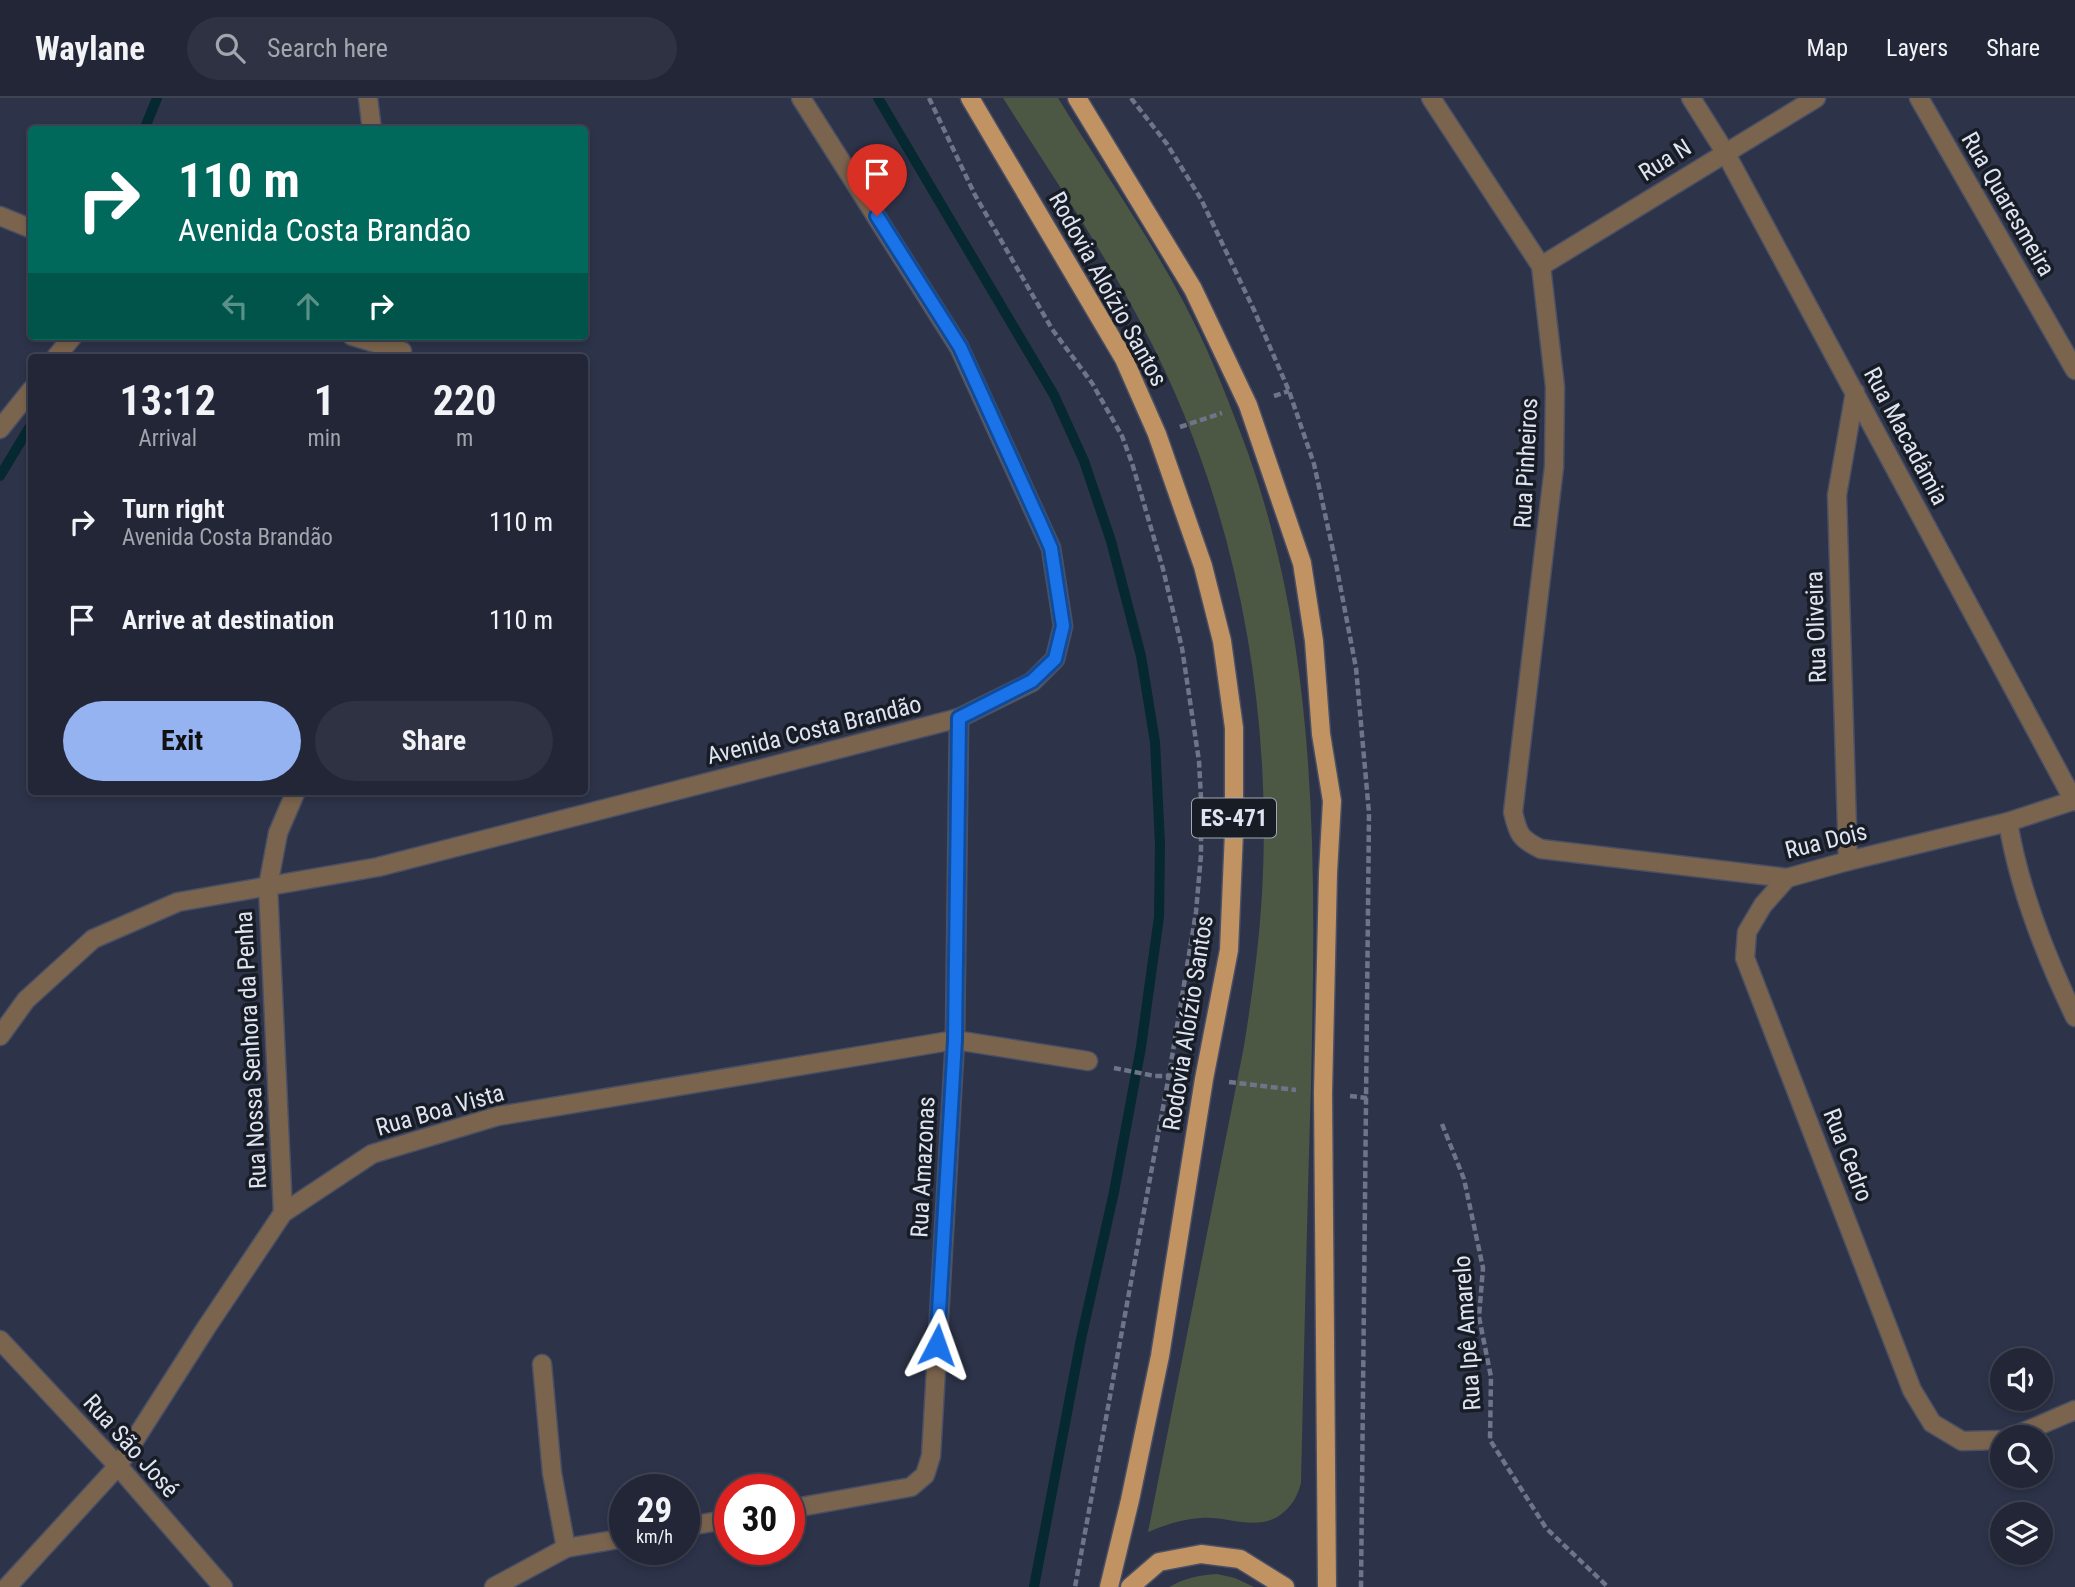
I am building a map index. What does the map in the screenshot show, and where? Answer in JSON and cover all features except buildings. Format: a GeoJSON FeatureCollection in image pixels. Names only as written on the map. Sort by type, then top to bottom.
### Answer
{"type":"FeatureCollection","features":[{"type":"Feature","properties":{"kind":"main road","name":"Rodovia Aloízio Santos"},"geometry":{"type":"LineString","coordinates":[[970,98],[1124,359],[1157,434],[1203,566],[1222,641],[1234,728],[1234,832],[1229,950],[1204,1079],[1160,1356],[1109,1587]]}},
{"type":"Feature","properties":{"kind":"main road"},"geometry":{"type":"LineString","coordinates":[[1077,98],[1193,289],[1248,405],[1302,563],[1314,641],[1321,734],[1332,801],[1323,1093],[1327,1587]]}},
{"type":"Feature","properties":{"kind":"main road"},"geometry":{"type":"LineString","coordinates":[[1130,1587],[1159,1562],[1201,1554],[1240,1559],[1285,1587]]}},
{"type":"Feature","properties":{"kind":"street"},"geometry":{"type":"LineString","coordinates":[[368,98],[372,126]]}},
{"type":"Feature","properties":{"kind":"street","name":"Avenida Costa Brandão"},"geometry":{"type":"LineString","coordinates":[[0,1036],[26,1000],[93,939],[178,902],[378,867],[959,718],[1032,681],[1055,659],[1063,626],[1051,548],[960,347],[801,98]]}},
{"type":"Feature","properties":{"kind":"street","name":"Rua Pinheiros"},"geometry":{"type":"LineString","coordinates":[[1431,98],[1541,266],[1555,387],[1554,467],[1513,812],[1517,830],[1525,841],[1541,849]]}},
{"type":"Feature","properties":{"kind":"street","name":"Rua Macadâmia"},"geometry":{"type":"LineString","coordinates":[[1692,98],[1725,152],[2074,800]]}},
{"type":"Feature","properties":{"kind":"street","name":"Rua N"},"geometry":{"type":"LineString","coordinates":[[1541,266],[1816,98]]}},
{"type":"Feature","properties":{"kind":"street","name":"Rua Quaresmeira"},"geometry":{"type":"LineString","coordinates":[[1919,98],[2075,370]]}},
{"type":"Feature","properties":{"kind":"street"},"geometry":{"type":"LineString","coordinates":[[0,216],[28,227]]}},
{"type":"Feature","properties":{"kind":"street"},"geometry":{"type":"LineString","coordinates":[[58,354],[70,340]]}},
{"type":"Feature","properties":{"kind":"street"},"geometry":{"type":"LineString","coordinates":[[368,340],[401,348]]}},
{"type":"Feature","properties":{"kind":"street","name":"Rua Oliveira"},"geometry":{"type":"LineString","coordinates":[[1848,861],[1837,495],[1855,392]]}},
{"type":"Feature","properties":{"kind":"street"},"geometry":{"type":"LineString","coordinates":[[0,429],[28,394]]}},
{"type":"Feature","properties":{"kind":"street","name":"Rua Amazonas"},"geometry":{"type":"LineString","coordinates":[[805,1505],[911,1487],[925,1475],[931,1457],[955,1040],[959,718]]}},
{"type":"Feature","properties":{"kind":"street","name":"Rua Nossa Senhora da Penha"},"geometry":{"type":"LineString","coordinates":[[283,1213],[268,886],[278,833],[294,795]]}},
{"type":"Feature","properties":{"kind":"street","name":"Rua Dois"},"geometry":{"type":"LineString","coordinates":[[1541,849],[1787,878],[2008,822],[2074,800]]}},
{"type":"Feature","properties":{"kind":"street"},"geometry":{"type":"LineString","coordinates":[[2008,822],[2015,862],[2054,974],[2075,1017]]}},
{"type":"Feature","properties":{"kind":"street","name":"Rua Cedro"},"geometry":{"type":"LineString","coordinates":[[1787,878],[1763,905],[1746,932],[1745,958],[1912,1390],[1932,1423],[1962,1441],[1990,1440]]}},
{"type":"Feature","properties":{"kind":"street","name":"Rua Boa Vista"},"geometry":{"type":"LineString","coordinates":[[7,1587],[118,1466],[283,1213],[372,1154],[498,1116],[955,1040],[1088,1061]]}},
{"type":"Feature","properties":{"kind":"street","name":"Rua São José"},"geometry":{"type":"LineString","coordinates":[[0,1340],[118,1466],[223,1587]]}},
{"type":"Feature","properties":{"kind":"street"},"geometry":{"type":"LineString","coordinates":[[542,1364],[552,1473],[566,1548]]}},
{"type":"Feature","properties":{"kind":"street"},"geometry":{"type":"LineString","coordinates":[[2040,1425],[2075,1410]]}},
{"type":"Feature","properties":{"kind":"street"},"geometry":{"type":"LineString","coordinates":[[494,1587],[566,1548],[609,1541]]}},
{"type":"Feature","properties":{"kind":"path"},"geometry":{"type":"LineString","coordinates":[[929,98],[975,195],[1052,328],[1093,383],[1109,410],[1132,463],[1163,569],[1182,648],[1202,799],[1196,912],[1169,1075],[1075,1587]]}},
{"type":"Feature","properties":{"kind":"path"},"geometry":{"type":"LineString","coordinates":[[1125,447],[1289,391]]}},
{"type":"Feature","properties":{"kind":"path"},"geometry":{"type":"LineString","coordinates":[[1115,1068],[1154,1076],[1169,1075],[1367,1098]]}},
{"type":"Feature","properties":{"kind":"path","name":"Rua Ipê Amarelo"},"geometry":{"type":"LineString","coordinates":[[1442,1124],[1464,1179],[1483,1268],[1479,1317],[1491,1377],[1490,1440],[1546,1528],[1608,1587]]}},
{"type":"Feature","properties":{"kind":"green space"},"geometry":{"type":"Polygon","coordinates":[[[1003,98],[1058,98],[1169,275],[1207,350],[1241,434],[1267,512],[1286,592],[1308,755],[1312,838],[1313,1003],[1301,1483],[1288,1508],[1266,1522],[1194,1519],[1148,1532],[1244,1046],[1259,932],[1264,820],[1261,747],[1253,673],[1240,600],[1223,528],[1201,458],[1173,389],[1109,265],[1003,98]]]}},
{"type":"Feature","properties":{"kind":"green space"},"geometry":{"type":"Polygon","coordinates":[[[1217,1574],[1235,1578],[1254,1587],[1169,1587],[1192,1578],[1217,1574]]]}},
{"type":"Feature","properties":{"kind":"waterway"},"geometry":{"type":"LineString","coordinates":[[146,126],[157,98]]}},
{"type":"Feature","properties":{"kind":"waterway"},"geometry":{"type":"LineString","coordinates":[[878,98],[1054,395],[1084,461],[1111,541],[1141,656],[1155,742],[1160,844],[1159,917],[1141,1047],[1034,1587]]}},
{"type":"Feature","properties":{"kind":"waterway"},"geometry":{"type":"LineString","coordinates":[[0,476],[28,430]]}},
{"type":"Feature","properties":{"kind":"route"},"geometry":{"type":"LineString","coordinates":[[877,216],[960,347],[1040,523],[1051,548],[1063,626],[1055,659],[1032,681],[959,718],[955,1040],[937,1345]]}}]}
